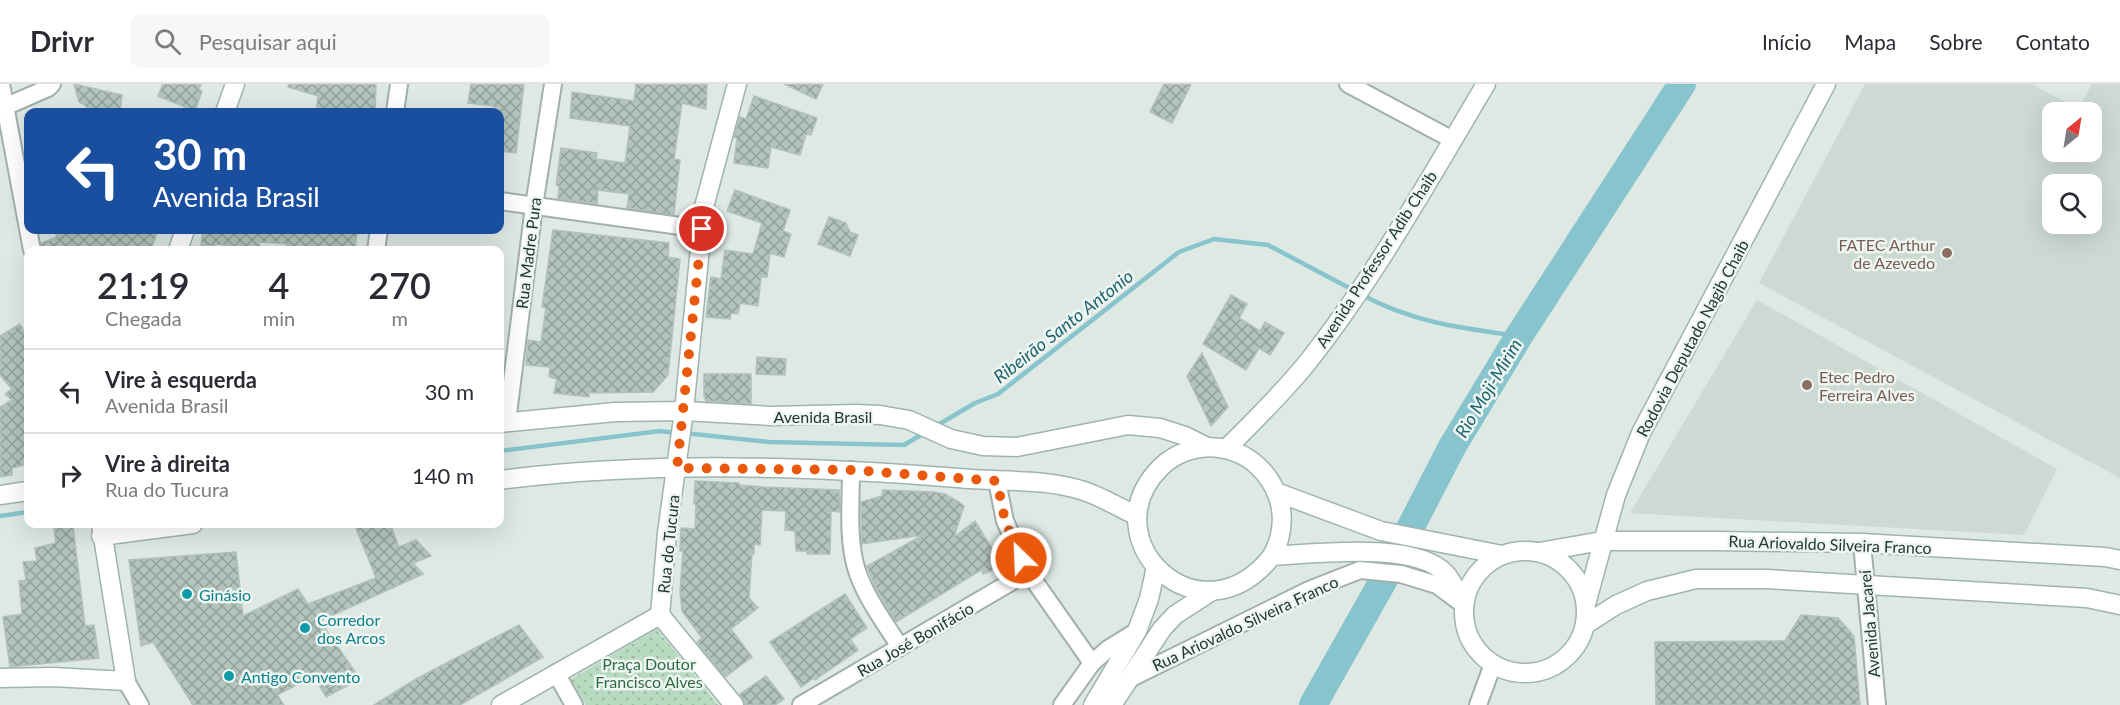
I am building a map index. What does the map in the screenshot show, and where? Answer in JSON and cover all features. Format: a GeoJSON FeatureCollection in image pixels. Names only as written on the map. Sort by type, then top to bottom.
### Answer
{"type":"FeatureCollection","features":[{"type":"Feature","properties":{"kind":"main road"},"geometry":{"type":"LineString","coordinates":[[226,108],[235,84]]}},
{"type":"Feature","properties":{"kind":"main road","name":"Rua do Tucura"},"geometry":{"type":"LineString","coordinates":[[660,615],[667,533],[683,415],[704,207],[737,84]]}},
{"type":"Feature","properties":{"kind":"main road","name":"Avenida Professor Adib Chaib"},"geometry":{"type":"LineString","coordinates":[[1226,449],[1292,381],[1348,308],[1486,84]]}},
{"type":"Feature","properties":{"kind":"main road","name":"Rodovia Deputado Nagib Chaib"},"geometry":{"type":"LineString","coordinates":[[1586,604],[1616,495],[1641,433],[1826,84]]}},
{"type":"Feature","properties":{"kind":"main road","name":"Avenida Brasil"},"geometry":{"type":"LineString","coordinates":[[504,422],[615,412],[772,416],[856,414],[909,420],[951,439],[983,446],[1017,447],[1128,425],[1160,428],[1185,436],[1207,447]]}},
{"type":"Feature","properties":{"kind":"main road"},"geometry":{"type":"LineString","coordinates":[[1207,447],[1226,449],[1256,464],[1268,477],[1276,492],[1282,513],[1280,536],[1272,556],[1261,570],[1246,581],[1230,588],[1212,591],[1191,589],[1172,580],[1156,567],[1142,543],[1137,516],[1142,495],[1152,476],[1167,461],[1186,451],[1207,447]]}},
{"type":"Feature","properties":{"kind":"main road"},"geometry":{"type":"LineString","coordinates":[[504,480],[677,461],[851,470],[1051,484],[1084,491],[1137,516]]}},
{"type":"Feature","properties":{"kind":"main road"},"geometry":{"type":"LineString","coordinates":[[0,495],[24,492]]}},
{"type":"Feature","properties":{"kind":"main road"},"geometry":{"type":"LineString","coordinates":[[1276,492],[1381,531],[1502,555],[1527,551],[1539,552],[1556,560],[1571,571],[1581,586],[1586,604],[1585,625],[1580,640],[1567,657],[1549,669],[1528,673],[1507,671],[1493,664],[1474,646],[1465,626],[1464,605],[1470,584],[1484,566],[1502,555]]}},
{"type":"Feature","properties":{"kind":"main road"},"geometry":{"type":"LineString","coordinates":[[0,678],[52,677],[126,681],[101,530],[132,528]]}},
{"type":"Feature","properties":{"kind":"main road","name":"Rua Ariovaldo Silveira Franco"},"geometry":{"type":"LineString","coordinates":[[1539,552],[1602,541],[1862,543],[2013,550],[2120,560]]}},
{"type":"Feature","properties":{"kind":"main road"},"geometry":{"type":"LineString","coordinates":[[1272,556],[1370,551],[1418,559],[1446,573],[1464,605]]}},
{"type":"Feature","properties":{"kind":"main road"},"geometry":{"type":"LineString","coordinates":[[1093,705],[1137,631],[1149,599],[1156,567]]}},
{"type":"Feature","properties":{"kind":"main road"},"geometry":{"type":"LineString","coordinates":[[1585,625],[1616,605],[1647,591],[1696,579],[1767,579],[1866,584],[2087,598],[2120,605]]}},
{"type":"Feature","properties":{"kind":"main road"},"geometry":{"type":"LineString","coordinates":[[1112,705],[1162,629],[1175,615],[1212,591]]}},
{"type":"Feature","properties":{"kind":"main road"},"geometry":{"type":"LineString","coordinates":[[501,705],[660,615],[734,705]]}},
{"type":"Feature","properties":{"kind":"street"},"geometry":{"type":"LineString","coordinates":[[1,84],[3,108],[24,211]]}},
{"type":"Feature","properties":{"kind":"street"},"geometry":{"type":"LineString","coordinates":[[3,108],[48,88],[52,84]]}},
{"type":"Feature","properties":{"kind":"street"},"geometry":{"type":"LineString","coordinates":[[396,108],[399,84]]}},
{"type":"Feature","properties":{"kind":"street","name":"Rua Madre Pura"},"geometry":{"type":"LineString","coordinates":[[504,415],[552,84]]}},
{"type":"Feature","properties":{"kind":"street"},"geometry":{"type":"LineString","coordinates":[[1348,84],[1453,140]]}},
{"type":"Feature","properties":{"kind":"street"},"geometry":{"type":"LineString","coordinates":[[504,202],[702,229]]}},
{"type":"Feature","properties":{"kind":"street"},"geometry":{"type":"LineString","coordinates":[[851,470],[852,550],[857,572],[900,647]]}},
{"type":"Feature","properties":{"kind":"street"},"geometry":{"type":"LineString","coordinates":[[997,481],[1005,521],[1028,572],[1092,663]]}},
{"type":"Feature","properties":{"kind":"street","name":"Avenida Jacareí"},"geometry":{"type":"LineString","coordinates":[[1862,543],[1877,705]]}},
{"type":"Feature","properties":{"kind":"street","name":"Rua Ariovaldo Silveira Franco"},"geometry":{"type":"LineString","coordinates":[[1127,680],[1309,590],[1360,570],[1401,574],[1437,585],[1464,605]]}},
{"type":"Feature","properties":{"kind":"street","name":"Rua José Bonifácio"},"geometry":{"type":"LineString","coordinates":[[801,705],[1028,572]]}},
{"type":"Feature","properties":{"kind":"street"},"geometry":{"type":"LineString","coordinates":[[1062,705],[1092,663],[1108,649],[1137,631]]}},
{"type":"Feature","properties":{"kind":"street"},"geometry":{"type":"LineString","coordinates":[[1478,705],[1493,664]]}},
{"type":"Feature","properties":{"kind":"street"},"geometry":{"type":"LineString","coordinates":[[556,673],[574,705]]}},
{"type":"Feature","properties":{"kind":"street"},"geometry":{"type":"LineString","coordinates":[[126,681],[140,705]]}},
{"type":"Feature","properties":{"kind":"shaded area","name":"FATEC Arthur de Azevedo"},"geometry":{"type":"Polygon","coordinates":[[[1865,84],[2032,84],[2065,102],[2042,102],[2042,162],[2102,162],[2102,102],[2082,102],[2092,84],[2120,84],[2120,478],[1759,283],[1865,84]]]}},
{"type":"Feature","properties":{"kind":"shaded area","name":"Etec Pedro Ferreira Alves"},"geometry":{"type":"Polygon","coordinates":[[[1757,300],[2057,469],[2024,535],[1630,513],[1757,300]]]}},
{"type":"Feature","properties":{"kind":"green space","name":"Praça Doutor Francisco Alves"},"geometry":{"type":"Polygon","coordinates":[[[657,629],[718,705],[586,705],[571,679],[657,629]]]}},
{"type":"Feature","properties":{"kind":"building"},"geometry":{"type":"Polygon","coordinates":[[[74,84],[122,95],[120,108],[86,108],[79,102],[74,84]]]}},
{"type":"Feature","properties":{"kind":"building"},"geometry":{"type":"Polygon","coordinates":[[[163,84],[201,84],[199,90],[202,91],[196,108],[188,108],[158,96],[163,84]]]}},
{"type":"Feature","properties":{"kind":"building"},"geometry":{"type":"Polygon","coordinates":[[[289,84],[376,84],[375,108],[316,108],[318,96],[288,87],[289,84]]]}},
{"type":"Feature","properties":{"kind":"building"},"geometry":{"type":"Polygon","coordinates":[[[471,84],[524,84],[516,153],[504,152],[504,108],[468,103],[471,84]]]}},
{"type":"Feature","properties":{"kind":"building"},"geometry":{"type":"Polygon","coordinates":[[[636,84],[707,84],[706,109],[682,103],[674,159],[680,160],[674,215],[627,208],[629,194],[598,190],[597,204],[558,198],[559,186],[556,185],[561,148],[597,153],[596,159],[625,163],[630,126],[570,118],[572,92],[634,101],[636,84]]]}},
{"type":"Feature","properties":{"kind":"building"},"geometry":{"type":"Polygon","coordinates":[[[784,84],[823,84],[816,99],[784,84]]]}},
{"type":"Feature","properties":{"kind":"building"},"geometry":{"type":"Polygon","coordinates":[[[1164,84],[1191,84],[1172,123],[1150,112],[1164,84]]]}},
{"type":"Feature","properties":{"kind":"building"},"geometry":{"type":"Polygon","coordinates":[[[754,96],[817,118],[811,135],[806,134],[800,155],[771,147],[768,168],[734,163],[737,138],[734,137],[740,117],[746,119],[754,96]]]}},
{"type":"Feature","properties":{"kind":"building"},"geometry":{"type":"Polygon","coordinates":[[[735,190],[790,210],[783,231],[791,234],[784,257],[770,253],[767,277],[761,277],[758,306],[740,303],[738,314],[731,313],[730,319],[706,317],[711,277],[721,279],[725,250],[753,254],[762,223],[727,211],[735,190]]]}},
{"type":"Feature","properties":{"kind":"building"},"geometry":{"type":"Polygon","coordinates":[[[829,217],[846,223],[850,232],[858,235],[850,256],[818,244],[829,217]]]}},
{"type":"Feature","properties":{"kind":"building"},"geometry":{"type":"Polygon","coordinates":[[[553,230],[669,243],[668,257],[680,259],[668,375],[653,392],[589,393],[589,397],[554,393],[557,379],[549,377],[550,367],[526,365],[528,340],[541,342],[546,308],[542,307],[553,230]]]}},
{"type":"Feature","properties":{"kind":"building"},"geometry":{"type":"Polygon","coordinates":[[[56,234],[157,234],[152,246],[41,246],[41,243],[57,237],[56,234]]]}},
{"type":"Feature","properties":{"kind":"building"},"geometry":{"type":"Polygon","coordinates":[[[202,234],[357,234],[355,246],[286,246],[286,244],[260,242],[260,246],[201,245],[202,234]]]}},
{"type":"Feature","properties":{"kind":"building"},"geometry":{"type":"Polygon","coordinates":[[[1231,295],[1247,304],[1239,318],[1260,331],[1265,322],[1284,333],[1270,355],[1259,348],[1246,370],[1203,344],[1231,295]]]}},
{"type":"Feature","properties":{"kind":"building"},"geometry":{"type":"Polygon","coordinates":[[[20,324],[24,332],[24,465],[12,468],[12,475],[0,477],[0,407],[12,400],[5,394],[12,389],[0,375],[0,336],[20,324]]]}},
{"type":"Feature","properties":{"kind":"building"},"geometry":{"type":"Polygon","coordinates":[[[1202,353],[1228,407],[1211,426],[1187,376],[1202,353]]]}},
{"type":"Feature","properties":{"kind":"building"},"geometry":{"type":"Polygon","coordinates":[[[757,357],[786,359],[785,375],[756,374],[757,357]]]}},
{"type":"Feature","properties":{"kind":"building"},"geometry":{"type":"Polygon","coordinates":[[[704,374],[751,374],[751,404],[706,401],[704,374]]]}},
{"type":"Feature","properties":{"kind":"building"},"geometry":{"type":"Polygon","coordinates":[[[695,481],[839,490],[840,512],[831,511],[830,554],[807,554],[808,551],[796,551],[795,531],[785,530],[786,511],[762,510],[760,545],[754,544],[754,554],[752,553],[749,598],[758,608],[731,629],[752,657],[725,677],[697,642],[702,638],[682,611],[681,528],[695,529],[695,481]]]}},
{"type":"Feature","properties":{"kind":"building"},"geometry":{"type":"Polygon","coordinates":[[[883,490],[933,492],[945,494],[959,502],[964,506],[954,537],[975,521],[1003,566],[983,574],[981,570],[896,622],[875,586],[867,566],[923,535],[862,544],[861,502],[882,496],[883,490]]]}},
{"type":"Feature","properties":{"kind":"building"},"geometry":{"type":"Polygon","coordinates":[[[54,528],[73,528],[85,626],[94,625],[99,658],[10,667],[3,617],[22,614],[19,581],[26,580],[23,562],[37,561],[35,548],[56,543],[54,528]]]}},
{"type":"Feature","properties":{"kind":"building"},"geometry":{"type":"Polygon","coordinates":[[[356,528],[392,528],[399,547],[416,540],[431,556],[413,563],[423,574],[320,621],[360,679],[326,697],[314,676],[277,695],[284,705],[193,705],[153,642],[141,646],[129,560],[236,552],[243,616],[298,589],[308,604],[376,578],[356,528]]]}},
{"type":"Feature","properties":{"kind":"building"},"geometry":{"type":"Polygon","coordinates":[[[845,594],[867,628],[850,639],[858,650],[801,687],[770,642],[845,594]]]}},
{"type":"Feature","properties":{"kind":"building"},"geometry":{"type":"Polygon","coordinates":[[[1801,615],[1838,618],[1854,636],[1860,705],[1656,705],[1655,642],[1785,641],[1801,615]]]}},
{"type":"Feature","properties":{"kind":"building"},"geometry":{"type":"Polygon","coordinates":[[[519,625],[543,657],[460,705],[374,705],[416,679],[519,625]]]}},
{"type":"Feature","properties":{"kind":"building"},"geometry":{"type":"Polygon","coordinates":[[[766,676],[784,699],[775,705],[745,705],[740,694],[766,676]]]}},
{"type":"Feature","properties":{"kind":"waterway","name":"Rio Moji-Mirim"},"geometry":{"type":"LineString","coordinates":[[1313,705],[1383,581],[1452,447],[1519,336],[1682,84]]}},
{"type":"Feature","properties":{"kind":"waterway","name":"Ribeirão Santo Antonio"},"geometry":{"type":"LineString","coordinates":[[936,426],[975,403],[998,394],[1179,252],[1214,239],[1268,245],[1355,291]]}},
{"type":"Feature","properties":{"kind":"waterway","name":"Ribeirão Santo Antonio"},"geometry":{"type":"LineString","coordinates":[[1362,295],[1401,312],[1439,323],[1519,336]]}},
{"type":"Feature","properties":{"kind":"waterway","name":"Ribeirão Santo Antonio"},"geometry":{"type":"LineString","coordinates":[[504,450],[660,431],[676,433]]}},
{"type":"Feature","properties":{"kind":"waterway","name":"Ribeirão Santo Antonio"},"geometry":{"type":"LineString","coordinates":[[684,433],[769,442],[904,445],[926,432]]}},
{"type":"Feature","properties":{"kind":"waterway","name":"Ribeirão Santo Antonio"},"geometry":{"type":"LineString","coordinates":[[0,516],[24,513]]}},
{"type":"Feature","properties":{"kind":"place","name":"FATEC Arthur de Azevedo"},"geometry":{"type":"Point","coordinates":[1947,253]}},
{"type":"Feature","properties":{"kind":"place","name":"Etec Pedro Ferreira Alves"},"geometry":{"type":"Point","coordinates":[1807,385]}},
{"type":"Feature","properties":{"kind":"place","name":"Ginásio"},"geometry":{"type":"Point","coordinates":[187,594]}},
{"type":"Feature","properties":{"kind":"place","name":"Corredor dos Arcos"},"geometry":{"type":"Point","coordinates":[305,628]}},
{"type":"Feature","properties":{"kind":"place","name":"Antigo Convento"},"geometry":{"type":"Point","coordinates":[229,676]}},
{"type":"Feature","properties":{"kind":"route"},"geometry":{"type":"LineString","coordinates":[[702,229],[677,468],[851,470],[997,481],[1005,521],[1021,558]]}}]}
